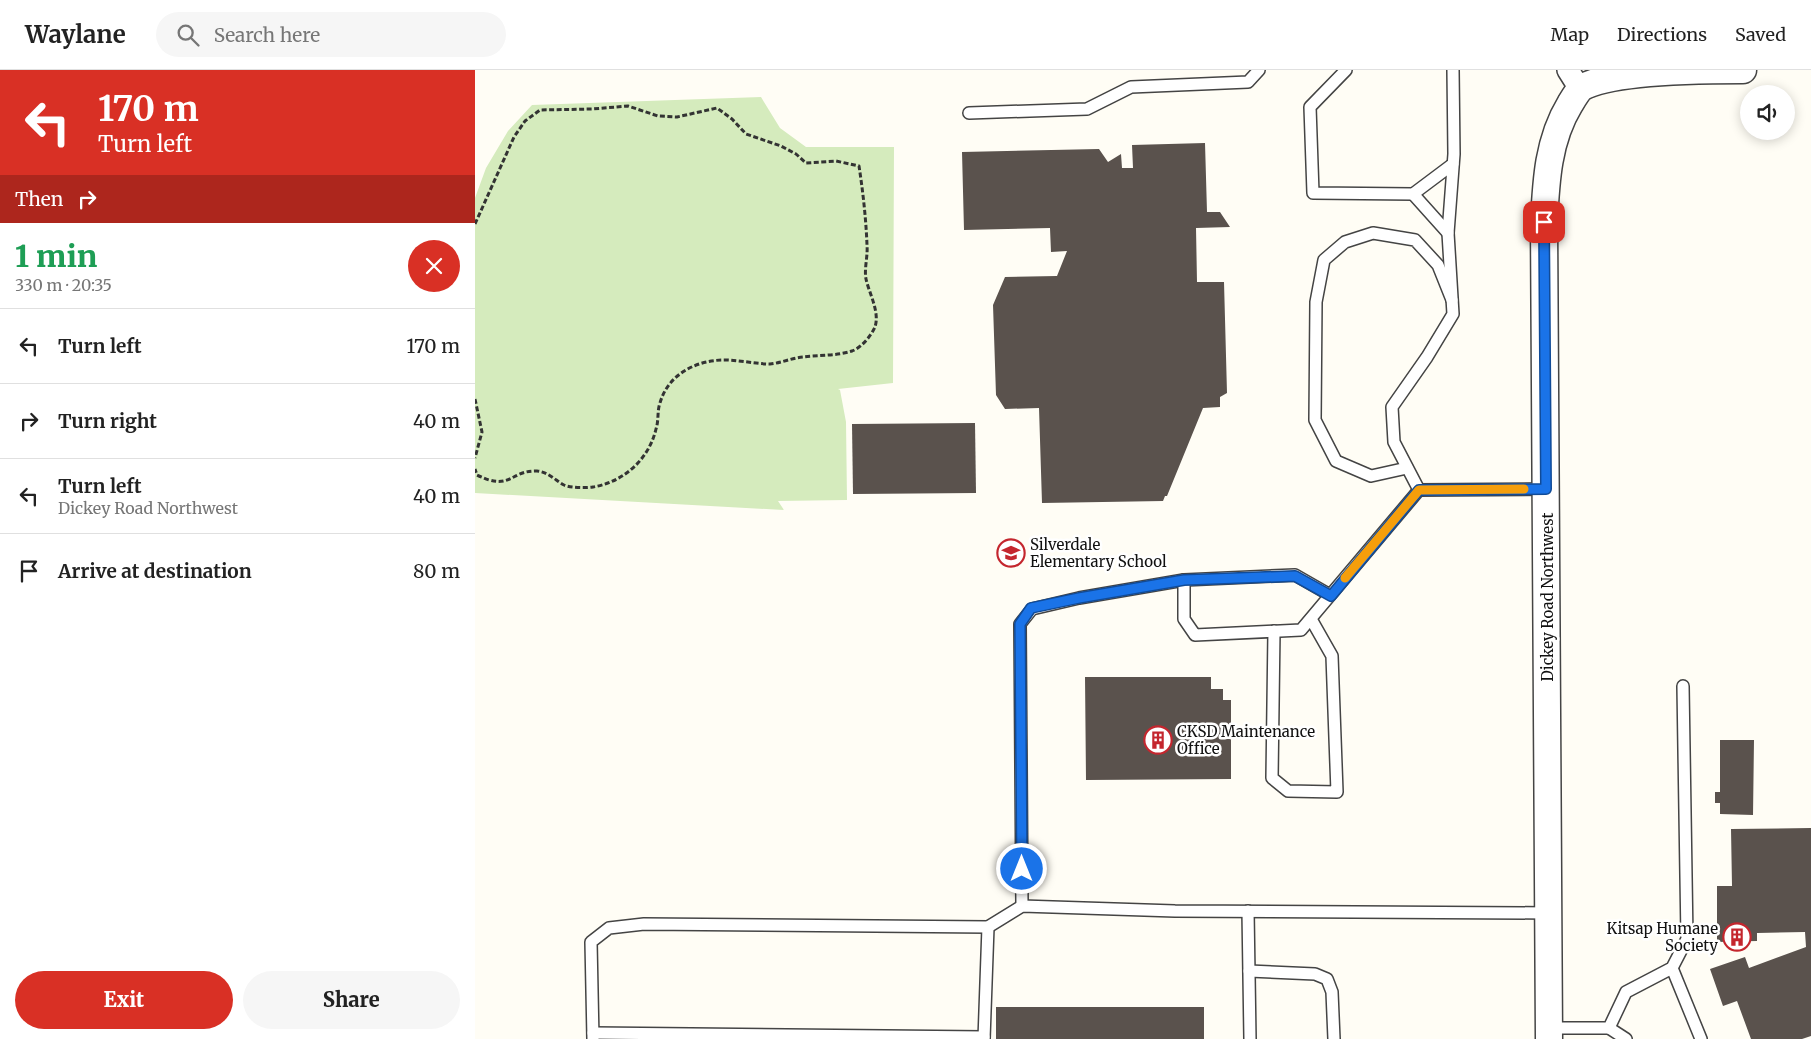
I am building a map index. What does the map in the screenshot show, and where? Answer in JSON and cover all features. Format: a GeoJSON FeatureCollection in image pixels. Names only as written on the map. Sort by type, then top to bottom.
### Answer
{"type":"FeatureCollection","features":[{"type":"Feature","properties":{"kind":"street","name":"Dickey Road Northwest"},"geometry":{"type":"LineString","coordinates":[[1549,1033],[1546,183],[1555,138],[1574,79],[1598,80],[1618,75],[1679,71],[1743,70]]}},
{"type":"Feature","properties":{"kind":"lane"},"geometry":{"type":"LineString","coordinates":[[969,113],[1087,109],[1131,87],[1248,82],[1259,70]]}},
{"type":"Feature","properties":{"kind":"lane"},"geometry":{"type":"LineString","coordinates":[[1345,70],[1310,107],[1313,193],[1413,194],[1453,164]]}},
{"type":"Feature","properties":{"kind":"lane"},"geometry":{"type":"LineString","coordinates":[[1419,490],[1394,442],[1392,408],[1427,357],[1453,314],[1448,233],[1453,164],[1453,70]]}},
{"type":"Feature","properties":{"kind":"lane"},"geometry":{"type":"LineString","coordinates":[[1413,194],[1448,233]]}},
{"type":"Feature","properties":{"kind":"lane"},"geometry":{"type":"LineString","coordinates":[[1407,468],[1371,476],[1336,461],[1315,420],[1316,302],[1324,260],[1345,242],[1373,233],[1415,240],[1438,266],[1452,300]]}},
{"type":"Feature","properties":{"kind":"lane"},"geometry":{"type":"LineString","coordinates":[[1184,580],[1184,619],[1195,634],[1301,630],[1419,490],[1546,489]]}},
{"type":"Feature","properties":{"kind":"lane"},"geometry":{"type":"LineString","coordinates":[[1022,906],[1020,624],[1031,608],[1184,580],[1295,576],[1331,596]]}},
{"type":"Feature","properties":{"kind":"lane"},"geometry":{"type":"LineString","coordinates":[[1274,631],[1272,778],[1288,791],[1337,792],[1332,656],[1311,619]]}},
{"type":"Feature","properties":{"kind":"lane"},"geometry":{"type":"LineString","coordinates":[[1609,1028],[1627,992],[1672,968],[1687,939],[1683,686]]}},
{"type":"Feature","properties":{"kind":"lane"},"geometry":{"type":"LineString","coordinates":[[988,927],[984,1038],[593,1036],[591,942],[609,928],[645,924],[988,927],[1022,906],[1248,911],[1548,913]]}},
{"type":"Feature","properties":{"kind":"lane"},"geometry":{"type":"LineString","coordinates":[[1248,911],[1250,1039]]}},
{"type":"Feature","properties":{"kind":"lane"},"geometry":{"type":"LineString","coordinates":[[1672,968],[1701,1039]]}},
{"type":"Feature","properties":{"kind":"lane"},"geometry":{"type":"LineString","coordinates":[[1249,971],[1315,974],[1327,979],[1332,992],[1334,1039]]}},
{"type":"Feature","properties":{"kind":"lane"},"geometry":{"type":"LineString","coordinates":[[1549,1033],[1609,1028],[1626,1039]]}},
{"type":"Feature","properties":{"kind":"path"},"geometry":{"type":"LineString","coordinates":[[475,224],[514,137],[525,121],[540,110],[591,110],[628,106],[658,116],[677,117],[717,108],[732,119],[746,134],[781,146],[806,163],[836,161],[859,166],[865,202],[867,238],[866,278],[874,299],[875,326],[861,346],[851,351],[802,357],[770,364],[723,360],[705,362],[680,373],[668,386],[660,402],[656,429],[637,466],[611,482],[592,487],[565,486],[555,477],[538,471],[524,474],[509,481],[492,482],[477,475],[475,469]]}},
{"type":"Feature","properties":{"kind":"path"},"geometry":{"type":"LineString","coordinates":[[475,399],[482,432],[475,458]]}},
{"type":"Feature","properties":{"kind":"green space"},"geometry":{"type":"Polygon","coordinates":[[[761,97],[780,128],[806,147],[894,147],[893,383],[838,389],[840,390],[846,422],[847,500],[778,501],[784,510],[475,493],[475,198],[486,168],[508,131],[532,105],[761,97]]]}},
{"type":"Feature","properties":{"kind":"building"},"geometry":{"type":"Polygon","coordinates":[[[1205,143],[1207,212],[1220,212],[1230,227],[1196,228],[1197,282],[1224,282],[1227,393],[1220,397],[1220,407],[1203,408],[1167,496],[1165,496],[1163,501],[1042,503],[1039,408],[1005,409],[996,395],[993,305],[1005,277],[1057,276],[1067,251],[1051,252],[1050,228],[964,230],[962,152],[1099,149],[1108,162],[1121,154],[1122,168],[1133,168],[1132,145],[1205,143]]]}},
{"type":"Feature","properties":{"kind":"building"},"geometry":{"type":"Polygon","coordinates":[[[975,423],[976,493],[853,494],[852,424],[975,423]]]}},
{"type":"Feature","properties":{"kind":"building","name":"CKSD Maintenance Office"},"geometry":{"type":"Polygon","coordinates":[[[1085,677],[1211,677],[1211,689],[1223,689],[1223,700],[1231,700],[1231,779],[1086,780],[1085,677]]]}},
{"type":"Feature","properties":{"kind":"building"},"geometry":{"type":"Polygon","coordinates":[[[1720,740],[1754,740],[1753,815],[1720,814],[1720,803],[1715,803],[1715,792],[1720,792],[1720,740]]]}},
{"type":"Feature","properties":{"kind":"building","name":"Kitsap Humane Society"},"geometry":{"type":"Polygon","coordinates":[[[1811,828],[1811,1036],[1802,1039],[1751,1039],[1737,1001],[1723,1006],[1710,969],[1745,957],[1749,968],[1806,947],[1805,932],[1757,933],[1757,941],[1717,942],[1717,886],[1732,886],[1731,829],[1811,828]]]}},
{"type":"Feature","properties":{"kind":"building"},"geometry":{"type":"Polygon","coordinates":[[[996,1007],[1204,1007],[1204,1039],[996,1039],[996,1007]]]}},
{"type":"Feature","properties":{"kind":"slow traffic"},"geometry":{"type":"LineString","coordinates":[[1345,578],[1419,490],[1524,489]]}},
{"type":"Feature","properties":{"kind":"place","name":"Silverdale Elementary School"},"geometry":{"type":"Point","coordinates":[1011,553]}},
{"type":"Feature","properties":{"kind":"place","name":"CKSD Maintenance Office"},"geometry":{"type":"Point","coordinates":[1158,740]}},
{"type":"Feature","properties":{"kind":"place","name":"Kitsap Humane Society"},"geometry":{"type":"Point","coordinates":[1737,937]}},
{"type":"Feature","properties":{"kind":"route"},"geometry":{"type":"LineString","coordinates":[[1022,869],[1020,624],[1031,608],[1184,580],[1295,576],[1331,596],[1419,490],[1546,489],[1544,222]]}}]}
